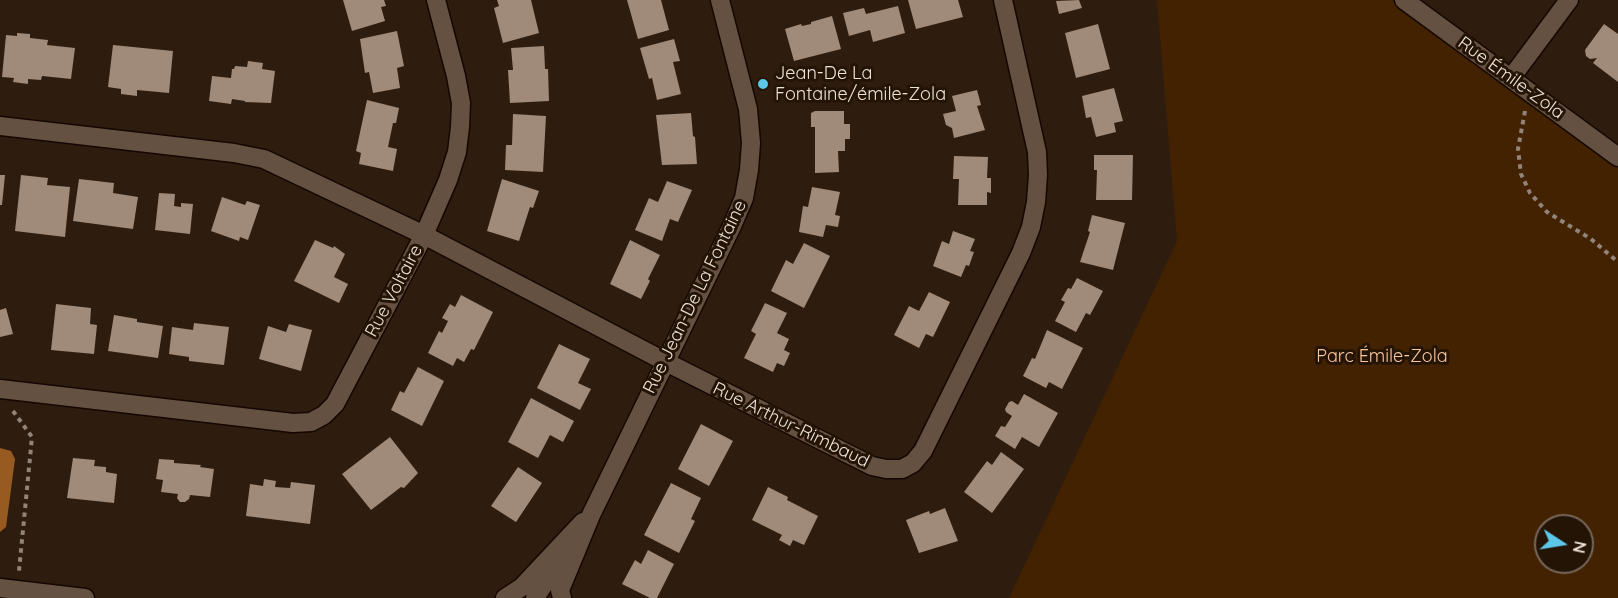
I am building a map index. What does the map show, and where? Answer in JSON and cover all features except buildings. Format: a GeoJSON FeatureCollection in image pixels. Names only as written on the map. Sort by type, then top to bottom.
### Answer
{"type":"FeatureCollection","features":[{"type":"Feature","properties":{"kind":"street"},"geometry":{"type":"LineString","coordinates":[[424,235],[448,180],[457,152],[460,127],[461,103],[456,76],[436,0]]}},
{"type":"Feature","properties":{"kind":"street","name":"Rue Jean-De La Fontaine"},"geometry":{"type":"LineString","coordinates":[[562,598],[560,590],[591,515],[744,198],[751,143],[748,109],[720,0]]}},
{"type":"Feature","properties":{"kind":"street","name":"Rue Arthur-Rimbaud"},"geometry":{"type":"LineString","coordinates":[[424,235],[664,361],[872,466],[902,469],[913,462],[923,451],[1022,253],[1036,202],[1037,152],[1002,0]]}},
{"type":"Feature","properties":{"kind":"street","name":"Rue Émile-Zola"},"geometry":{"type":"LineString","coordinates":[[1404,0],[1618,157]]}},
{"type":"Feature","properties":{"kind":"street"},"geometry":{"type":"LineString","coordinates":[[1511,78],[1569,0]]}},
{"type":"Feature","properties":{"kind":"street","name":"Rue Voltaire"},"geometry":{"type":"LineString","coordinates":[[0,126],[234,153],[264,159],[424,235],[335,404],[324,415],[311,422],[293,423],[5,390]]}},
{"type":"Feature","properties":{"kind":"street","name":"Rue Jean-De La Fontaine"},"geometry":{"type":"LineString","coordinates":[[505,598],[522,587],[591,515]]}},
{"type":"Feature","properties":{"kind":"street","name":"Rue Jean-De La Fontaine"},"geometry":{"type":"LineString","coordinates":[[535,598],[591,515]]}},
{"type":"Feature","properties":{"kind":"street"},"geometry":{"type":"LineString","coordinates":[[8,589],[85,598]]}},
{"type":"Feature","properties":{"kind":"path"},"geometry":{"type":"LineString","coordinates":[[1530,92],[1518,149],[1521,174],[1530,193],[1547,212],[1591,238],[1618,262]]}},
{"type":"Feature","properties":{"kind":"path"},"geometry":{"type":"LineString","coordinates":[[5,390],[11,409],[32,437],[8,589]]}},
{"type":"Feature","properties":{"kind":"green space","name":"Parc Émile-Zola"},"geometry":{"type":"Polygon","coordinates":[[[1157,0],[1404,0],[1618,157],[1618,598],[1009,598],[1177,241],[1157,0]]]}},
{"type":"Feature","properties":{"kind":"shaded area"},"geometry":{"type":"Polygon","coordinates":[[[0,448],[11,451],[15,459],[6,527],[0,532],[0,448]]]}},
{"type":"Feature","properties":{"kind":"place","name":"Jean-De La Fontaine/émile-Zola"},"geometry":{"type":"Point","coordinates":[763,84]}}]}
